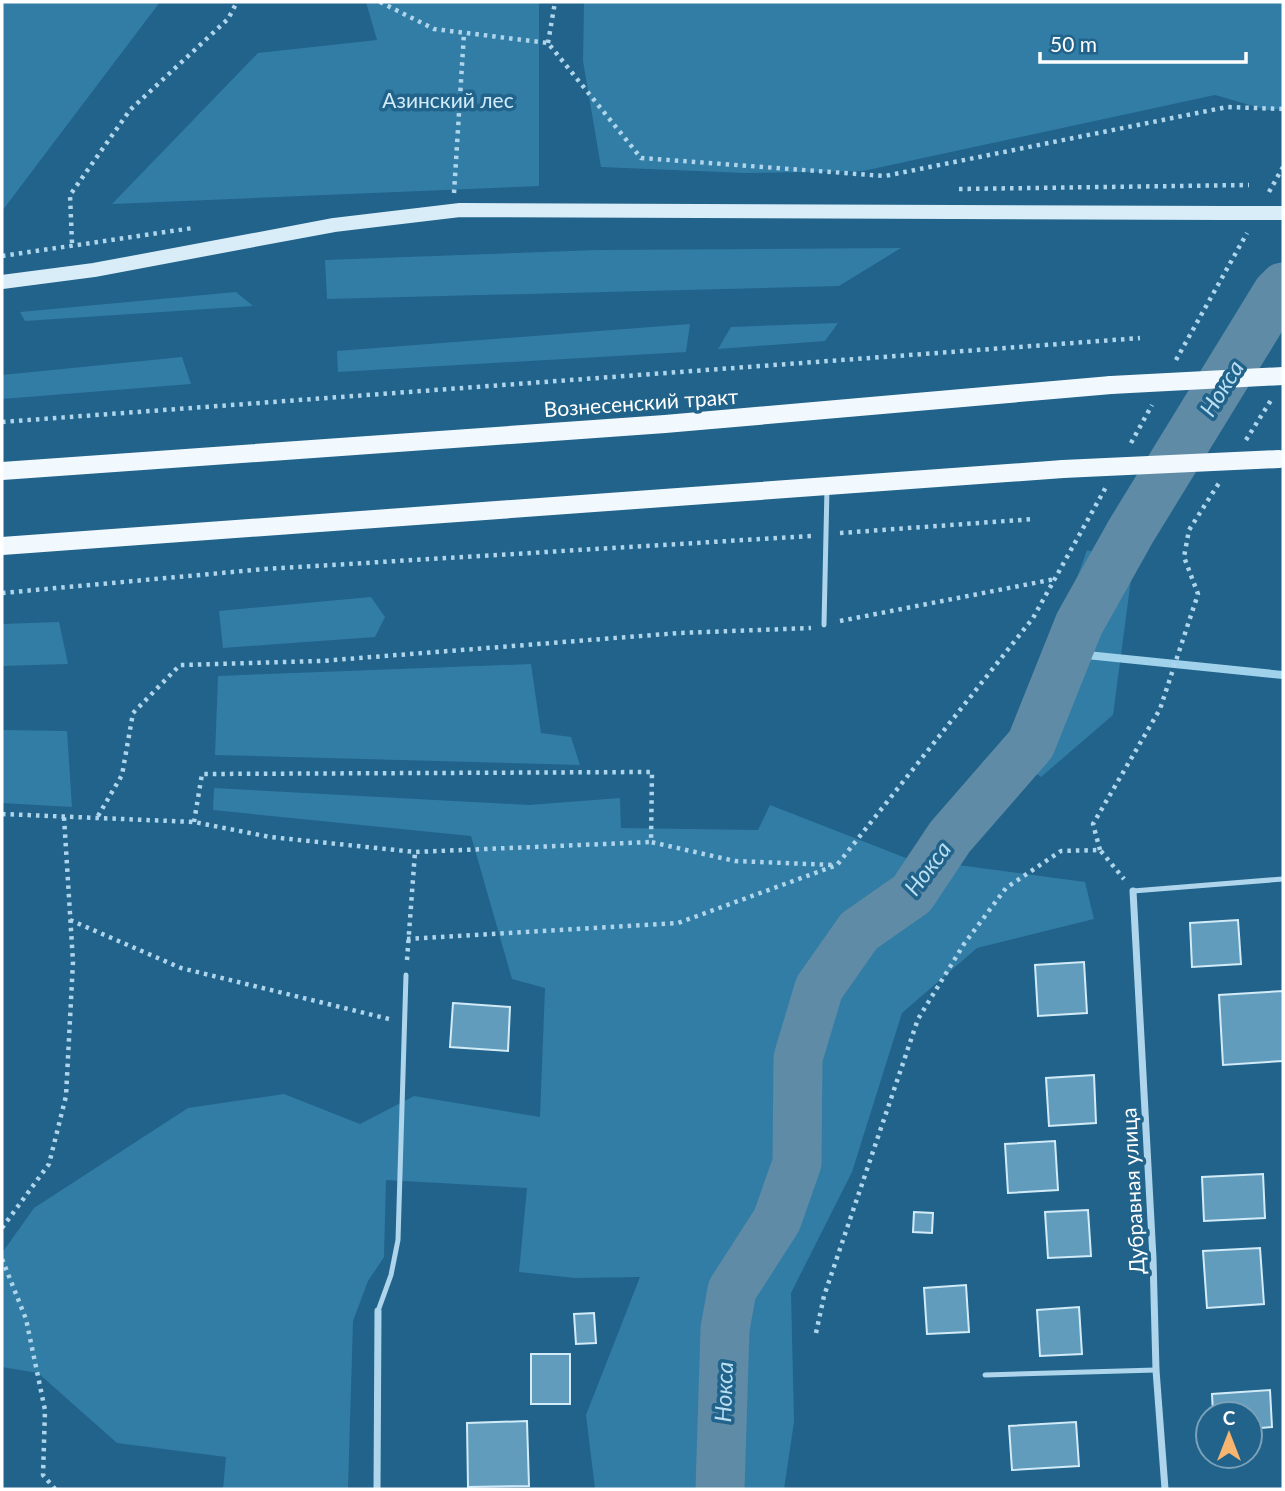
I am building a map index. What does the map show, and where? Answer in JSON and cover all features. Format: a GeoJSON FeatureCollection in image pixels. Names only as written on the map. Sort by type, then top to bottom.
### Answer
{"type":"FeatureCollection","features":[{"type":"Feature","properties":{"kind":"main road","name":"Вознесенский тракт"},"geometry":{"type":"LineString","coordinates":[[2,471],[665,424],[1111,385],[1283,376]]}},
{"type":"Feature","properties":{"kind":"main road"},"geometry":{"type":"LineString","coordinates":[[2,546],[1063,469],[1281,459]]}},
{"type":"Feature","properties":{"kind":"street"},"geometry":{"type":"LineString","coordinates":[[2,282],[94,270],[334,225],[460,210],[1283,213]]}},
{"type":"Feature","properties":{"kind":"street","name":"Дубравная улица"},"geometry":{"type":"LineString","coordinates":[[1133,891],[1153,1258],[1156,1370],[1165,1489]]}},
{"type":"Feature","properties":{"kind":"street"},"geometry":{"type":"LineString","coordinates":[[377,1489],[379,1311]]}},
{"type":"Feature","properties":{"kind":"lane"},"geometry":{"type":"LineString","coordinates":[[824,625],[827,486]]}},
{"type":"Feature","properties":{"kind":"lane"},"geometry":{"type":"LineString","coordinates":[[1133,891],[1283,879]]}},
{"type":"Feature","properties":{"kind":"lane"},"geometry":{"type":"LineString","coordinates":[[379,1311],[391,1275],[398,1240],[406,975]]}},
{"type":"Feature","properties":{"kind":"lane"},"geometry":{"type":"LineString","coordinates":[[985,1375],[1156,1370]]}},
{"type":"Feature","properties":{"kind":"path"},"geometry":{"type":"LineString","coordinates":[[72,243],[70,195],[130,110],[228,19],[237,2]]}},
{"type":"Feature","properties":{"kind":"path"},"geometry":{"type":"LineString","coordinates":[[380,2],[434,29],[548,43],[641,158],[885,176],[1227,107],[1283,109]]}},
{"type":"Feature","properties":{"kind":"path"},"geometry":{"type":"LineString","coordinates":[[548,43],[555,2]]}},
{"type":"Feature","properties":{"kind":"path"},"geometry":{"type":"LineString","coordinates":[[454,194],[464,33]]}},
{"type":"Feature","properties":{"kind":"path"},"geometry":{"type":"LineString","coordinates":[[1263,203],[1283,167]]}},
{"type":"Feature","properties":{"kind":"path"},"geometry":{"type":"LineString","coordinates":[[1169,373],[1250,228]]}},
{"type":"Feature","properties":{"kind":"path"},"geometry":{"type":"LineString","coordinates":[[2,422],[1140,338]]}},
{"type":"Feature","properties":{"kind":"path"},"geometry":{"type":"LineString","coordinates":[[1240,450],[1276,393]]}},
{"type":"Feature","properties":{"kind":"path"},"geometry":{"type":"LineString","coordinates":[[1129,445],[1156,397]]}},
{"type":"Feature","properties":{"kind":"path"},"geometry":{"type":"LineString","coordinates":[[1133,891],[1100,850],[1093,824],[1160,709],[1198,594],[1184,558],[1189,530],[1225,473]]}},
{"type":"Feature","properties":{"kind":"path"},"geometry":{"type":"LineString","coordinates":[[407,939],[678,923],[837,865],[1033,618],[1109,482]]}},
{"type":"Feature","properties":{"kind":"path"},"geometry":{"type":"LineString","coordinates":[[2,593],[265,569],[1034,519]]}},
{"type":"Feature","properties":{"kind":"path"},"geometry":{"type":"LineString","coordinates":[[98,817],[122,775],[133,713],[180,665],[321,661],[679,633],[807,630],[1056,579]]}},
{"type":"Feature","properties":{"kind":"path"},"geometry":{"type":"LineString","coordinates":[[194,822],[202,774],[652,772],[652,842]]}},
{"type":"Feature","properties":{"kind":"path"},"geometry":{"type":"LineString","coordinates":[[2,814],[194,822],[270,837],[415,852],[652,842],[735,861],[837,865]]}},
{"type":"Feature","properties":{"kind":"path"},"geometry":{"type":"LineString","coordinates":[[2,1228],[50,1164],[66,1096],[73,962],[64,817]]}},
{"type":"Feature","properties":{"kind":"path"},"geometry":{"type":"LineString","coordinates":[[816,1333],[824,1296],[918,1019],[964,944],[1006,888],[1061,851],[1100,850]]}},
{"type":"Feature","properties":{"kind":"path"},"geometry":{"type":"LineString","coordinates":[[406,975],[415,852]]}},
{"type":"Feature","properties":{"kind":"path"},"geometry":{"type":"LineString","coordinates":[[71,920],[181,968],[405,1022]]}},
{"type":"Feature","properties":{"kind":"path"},"geometry":{"type":"LineString","coordinates":[[2,1259],[26,1319],[45,1410],[43,1475],[55,1489]]}},
{"type":"Feature","properties":{"kind":"green space"},"geometry":{"type":"Polygon","coordinates":[[[2,2],[160,2],[2,211],[2,2]]]}},
{"type":"Feature","properties":{"kind":"green space","name":"Азинский лес"},"geometry":{"type":"Polygon","coordinates":[[[366,2],[539,2],[539,186],[112,204],[258,53],[377,40],[366,2]]]}},
{"type":"Feature","properties":{"kind":"green space"},"geometry":{"type":"Polygon","coordinates":[[[584,2],[1283,2],[1283,109],[1267,110],[1215,95],[863,171],[745,173],[601,167],[583,61],[584,2]]]}},
{"type":"Feature","properties":{"kind":"green space"},"geometry":{"type":"Polygon","coordinates":[[[901,248],[839,286],[327,299],[325,260],[598,250],[901,248]]]}},
{"type":"Feature","properties":{"kind":"green space"},"geometry":{"type":"Polygon","coordinates":[[[236,292],[253,306],[25,321],[20,312],[236,292]]]}},
{"type":"Feature","properties":{"kind":"green space"},"geometry":{"type":"Polygon","coordinates":[[[838,323],[825,341],[718,349],[731,327],[838,323]]]}},
{"type":"Feature","properties":{"kind":"green space"},"geometry":{"type":"Polygon","coordinates":[[[690,324],[686,352],[338,372],[337,351],[690,324]]]}},
{"type":"Feature","properties":{"kind":"green space"},"geometry":{"type":"Polygon","coordinates":[[[182,357],[191,384],[2,399],[2,375],[182,357]]]}},
{"type":"Feature","properties":{"kind":"green space"},"geometry":{"type":"Polygon","coordinates":[[[1087,550],[1133,564],[1113,715],[1041,777],[1013,756],[1087,550]]]}},
{"type":"Feature","properties":{"kind":"green space"},"geometry":{"type":"Polygon","coordinates":[[[371,597],[385,617],[375,637],[223,648],[219,611],[371,597]]]}},
{"type":"Feature","properties":{"kind":"green space"},"geometry":{"type":"Polygon","coordinates":[[[59,622],[68,664],[2,666],[2,624],[59,622]]]}},
{"type":"Feature","properties":{"kind":"green space"},"geometry":{"type":"Polygon","coordinates":[[[531,664],[541,733],[571,737],[580,765],[215,755],[218,676],[531,664]]]}},
{"type":"Feature","properties":{"kind":"green space"},"geometry":{"type":"Polygon","coordinates":[[[2,730],[67,731],[72,807],[2,803],[2,730]]]}},
{"type":"Feature","properties":{"kind":"green space"},"geometry":{"type":"Polygon","coordinates":[[[214,788],[529,805],[620,798],[621,828],[758,830],[770,805],[906,858],[1085,882],[1094,919],[977,948],[902,1013],[852,1172],[791,1293],[794,1422],[784,1489],[595,1489],[586,1415],[640,1277],[575,1278],[519,1272],[527,1188],[386,1180],[384,1257],[368,1281],[353,1321],[348,1489],[223,1489],[226,1457],[117,1443],[38,1373],[2,1367],[2,1253],[34,1208],[188,1108],[284,1094],[360,1124],[414,1096],[540,1117],[545,988],[512,979],[471,836],[213,810],[214,788]]]}},
{"type":"Feature","properties":{"kind":"building"},"geometry":{"type":"Polygon","coordinates":[[[1238,920],[1241,964],[1192,967],[1190,923],[1238,920]]]}},
{"type":"Feature","properties":{"kind":"building"},"geometry":{"type":"Polygon","coordinates":[[[1084,962],[1087,1013],[1038,1016],[1035,965],[1084,962]]]}},
{"type":"Feature","properties":{"kind":"building"},"geometry":{"type":"Polygon","coordinates":[[[1283,991],[1283,1061],[1223,1065],[1219,995],[1283,991]]]}},
{"type":"Feature","properties":{"kind":"building"},"geometry":{"type":"Polygon","coordinates":[[[453,1003],[510,1007],[508,1051],[450,1047],[453,1003]]]}},
{"type":"Feature","properties":{"kind":"building"},"geometry":{"type":"Polygon","coordinates":[[[1094,1075],[1096,1123],[1049,1126],[1046,1078],[1094,1075]]]}},
{"type":"Feature","properties":{"kind":"building"},"geometry":{"type":"Polygon","coordinates":[[[1055,1141],[1058,1190],[1008,1193],[1005,1144],[1055,1141]]]}},
{"type":"Feature","properties":{"kind":"building"},"geometry":{"type":"Polygon","coordinates":[[[1263,1174],[1265,1218],[1204,1221],[1202,1177],[1263,1174]]]}},
{"type":"Feature","properties":{"kind":"building"},"geometry":{"type":"Polygon","coordinates":[[[1088,1210],[1091,1256],[1048,1258],[1045,1212],[1088,1210]]]}},
{"type":"Feature","properties":{"kind":"building"},"geometry":{"type":"Polygon","coordinates":[[[914,1212],[933,1213],[932,1233],[913,1232],[914,1212]]]}},
{"type":"Feature","properties":{"kind":"building"},"geometry":{"type":"Polygon","coordinates":[[[1260,1248],[1264,1304],[1207,1308],[1203,1251],[1260,1248]]]}},
{"type":"Feature","properties":{"kind":"building"},"geometry":{"type":"Polygon","coordinates":[[[966,1285],[969,1332],[927,1334],[924,1288],[966,1285]]]}},
{"type":"Feature","properties":{"kind":"building"},"geometry":{"type":"Polygon","coordinates":[[[1079,1307],[1082,1354],[1040,1356],[1037,1310],[1079,1307]]]}},
{"type":"Feature","properties":{"kind":"building"},"geometry":{"type":"Polygon","coordinates":[[[594,1313],[596,1343],[576,1344],[574,1314],[594,1313]]]}},
{"type":"Feature","properties":{"kind":"building"},"geometry":{"type":"Polygon","coordinates":[[[531,1354],[570,1354],[570,1404],[531,1404],[531,1354]]]}},
{"type":"Feature","properties":{"kind":"building"},"geometry":{"type":"Polygon","coordinates":[[[1270,1390],[1272,1427],[1264,1428],[1264,1400],[1212,1400],[1212,1394],[1270,1390]]]}},
{"type":"Feature","properties":{"kind":"building"},"geometry":{"type":"Polygon","coordinates":[[[527,1421],[529,1486],[468,1487],[467,1423],[527,1421]]]}},
{"type":"Feature","properties":{"kind":"building"},"geometry":{"type":"Polygon","coordinates":[[[1076,1422],[1079,1466],[1012,1470],[1009,1426],[1076,1422]]]}},
{"type":"Feature","properties":{"kind":"waterway","name":"Нокса"},"geometry":{"type":"LineString","coordinates":[[720,1489],[725,1329],[732,1290],[777,1220],[797,1163],[798,1058],[819,988],[859,931],[912,894],[950,837],[1031,744],[1079,624],[1131,531],[1283,287]]}},
{"type":"Feature","properties":{"kind":"waterway"},"geometry":{"type":"LineString","coordinates":[[1067,653],[1283,675]]}}]}
